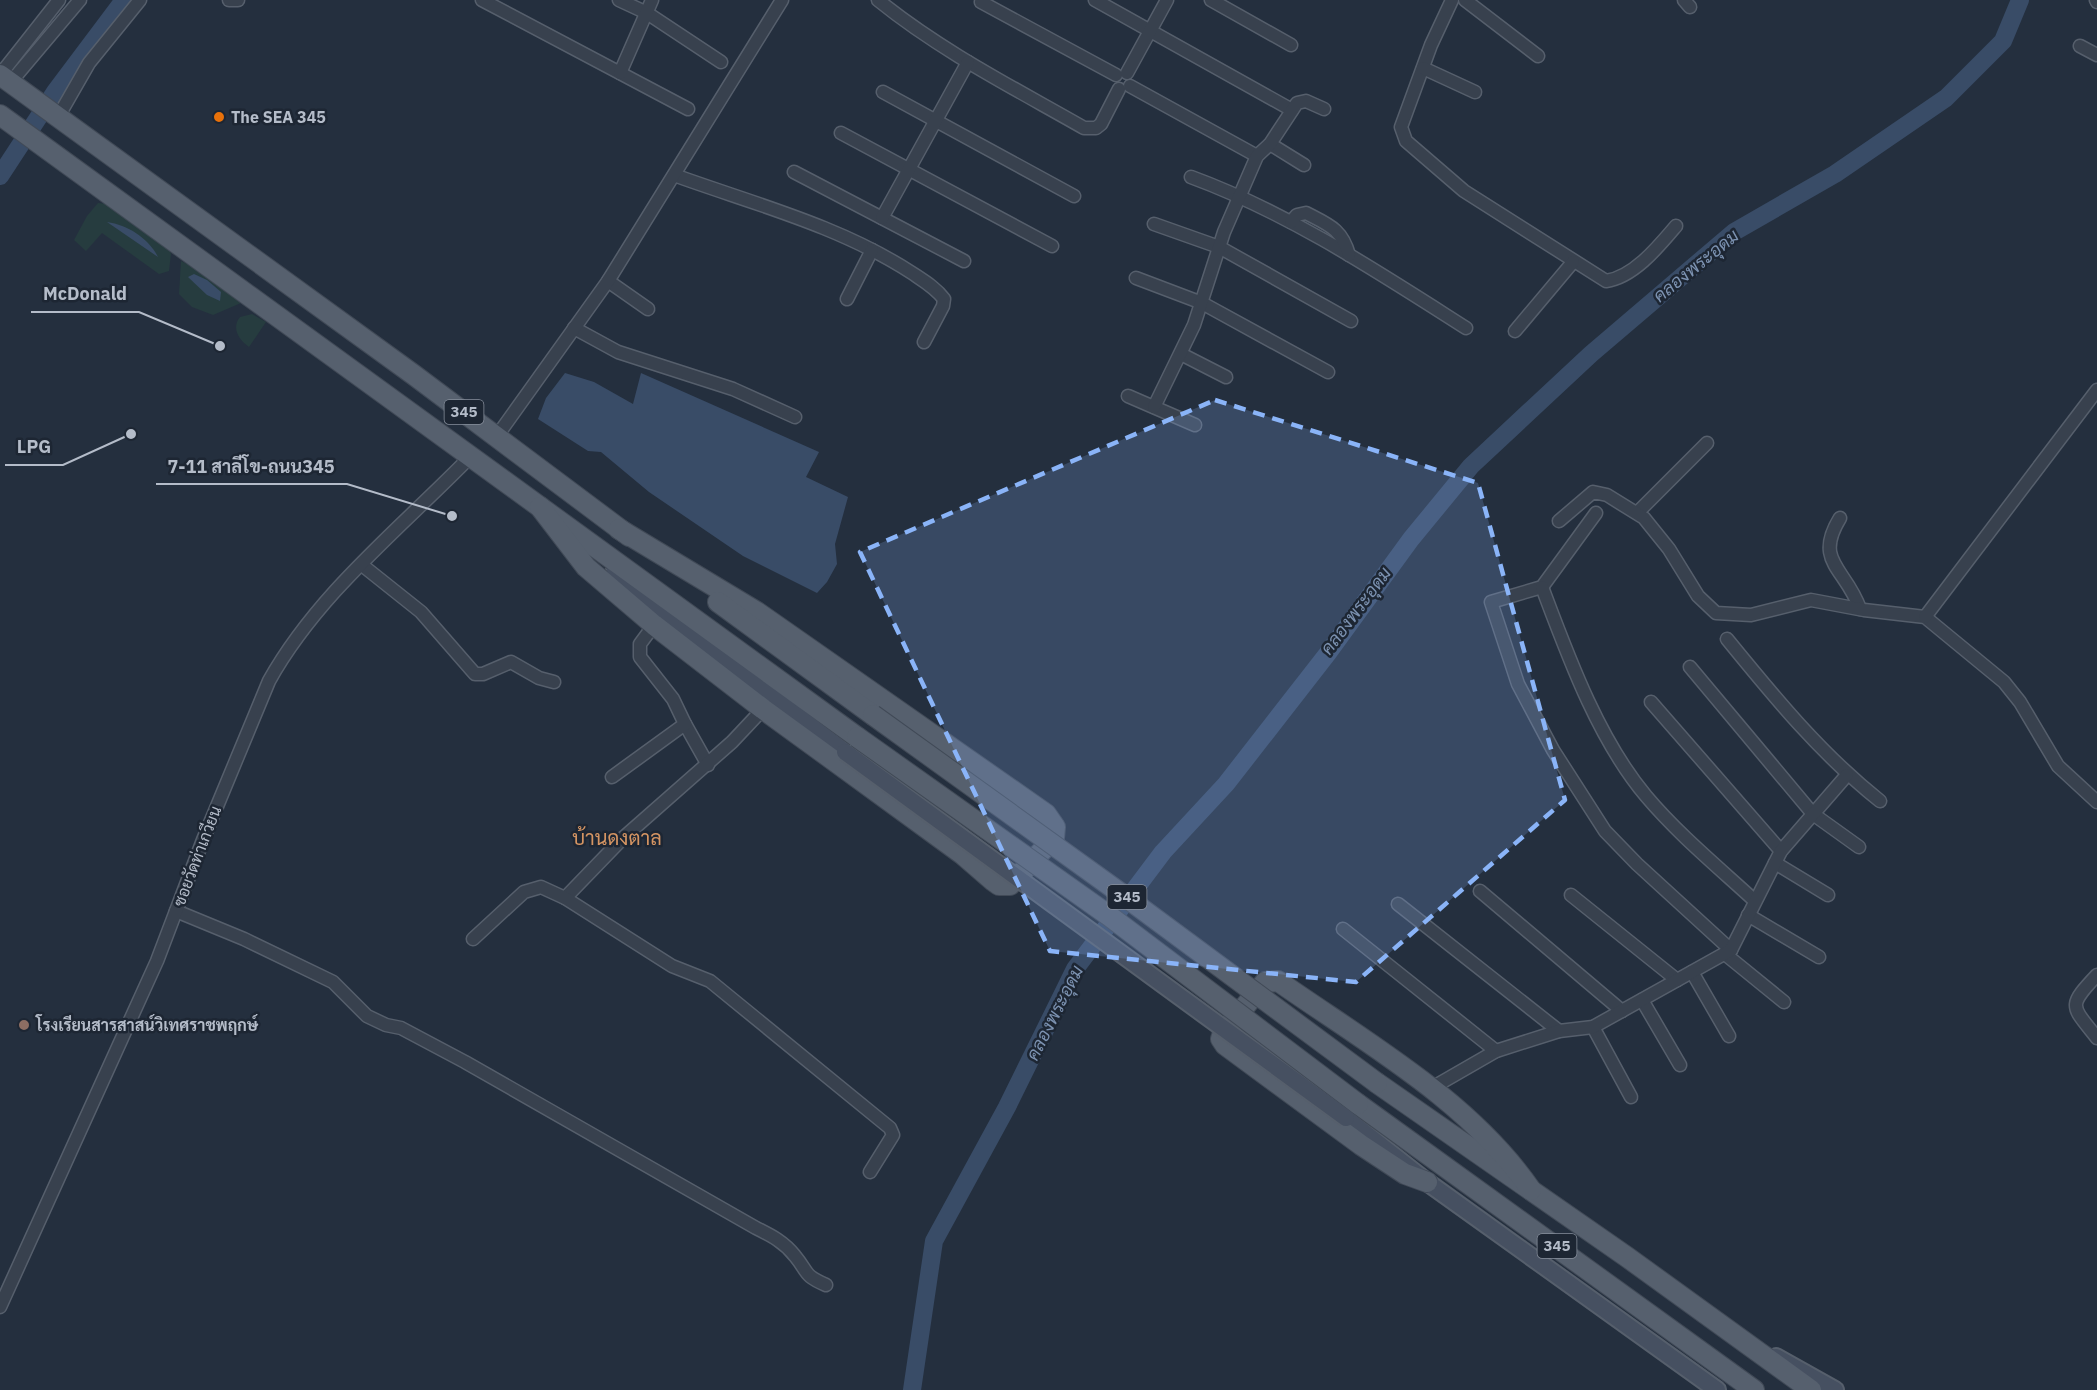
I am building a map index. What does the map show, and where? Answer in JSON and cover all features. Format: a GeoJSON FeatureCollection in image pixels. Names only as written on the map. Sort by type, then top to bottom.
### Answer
{"type":"FeatureCollection","features":[{"type":"Feature","properties":{"kind":"main road","name":"345"},"geometry":{"type":"LineString","coordinates":[[4,78],[497,436],[619,529],[1123,895],[1377,1083],[1811,1390]]}},
{"type":"Feature","properties":{"kind":"main road","name":"345"},"geometry":{"type":"LineString","coordinates":[[3,118],[588,542],[851,744],[1108,915],[1352,1111],[1754,1390]]}},
{"type":"Feature","properties":{"kind":"main road"},"geometry":{"type":"LineString","coordinates":[[540,507],[586,567],[654,625],[763,709],[962,854],[999,885],[1010,885],[1054,838],[1055,827],[1052,821],[1028,801],[757,612],[619,529]]}},
{"type":"Feature","properties":{"kind":"main road"},"geometry":{"type":"LineString","coordinates":[[1426,1182],[1405,1174],[1361,1145],[1225,1045],[1221,1039],[1265,982],[1278,981],[1459,1110],[1500,1152],[1531,1190]]}},
{"type":"Feature","properties":{"kind":"main road","name":"345"},"geometry":{"type":"LineString","coordinates":[[1352,1111],[1426,1182],[1717,1390]]}},
{"type":"Feature","properties":{"kind":"main road","name":"345"},"geometry":{"type":"LineString","coordinates":[[1750,1345],[1789,1363],[1835,1390]]}},
{"type":"Feature","properties":{"kind":"street"},"geometry":{"type":"LineString","coordinates":[[4,78],[59,0]]}},
{"type":"Feature","properties":{"kind":"street"},"geometry":{"type":"LineString","coordinates":[[4,78],[80,0]]}},
{"type":"Feature","properties":{"kind":"street"},"geometry":{"type":"LineString","coordinates":[[55,114],[89,63],[140,0]]}},
{"type":"Feature","properties":{"kind":"street"},"geometry":{"type":"LineString","coordinates":[[230,0],[238,0]]}},
{"type":"Feature","properties":{"kind":"street"},"geometry":{"type":"LineString","coordinates":[[482,0],[688,109]]}},
{"type":"Feature","properties":{"kind":"street"},"geometry":{"type":"LineString","coordinates":[[619,0],[646,13],[721,63]]}},
{"type":"Feature","properties":{"kind":"street"},"geometry":{"type":"LineString","coordinates":[[620,73],[652,0]]}},
{"type":"Feature","properties":{"kind":"street"},"geometry":{"type":"LineString","coordinates":[[497,436],[608,281],[782,0]]}},
{"type":"Feature","properties":{"kind":"street"},"geometry":{"type":"LineString","coordinates":[[878,0],[910,25],[968,62],[1084,129],[1096,128],[1101,124],[1125,88]]}},
{"type":"Feature","properties":{"kind":"street"},"geometry":{"type":"LineString","coordinates":[[1095,0],[1292,110]]}},
{"type":"Feature","properties":{"kind":"street"},"geometry":{"type":"LineString","coordinates":[[1167,0],[1150,30],[1114,83],[1257,156]]}},
{"type":"Feature","properties":{"kind":"street"},"geometry":{"type":"LineString","coordinates":[[1211,0],[1291,45]]}},
{"type":"Feature","properties":{"kind":"street"},"geometry":{"type":"LineString","coordinates":[[1452,0],[1401,127],[1406,141],[1464,191],[1599,278],[1615,279],[1655,250],[1676,226]]}},
{"type":"Feature","properties":{"kind":"street"},"geometry":{"type":"LineString","coordinates":[[1465,0],[1538,56]]}},
{"type":"Feature","properties":{"kind":"street"},"geometry":{"type":"LineString","coordinates":[[981,2],[1121,74]]}},
{"type":"Feature","properties":{"kind":"street"},"geometry":{"type":"LineString","coordinates":[[2080,45],[2097,55]]}},
{"type":"Feature","properties":{"kind":"street"},"geometry":{"type":"LineString","coordinates":[[882,218],[968,62]]}},
{"type":"Feature","properties":{"kind":"street"},"geometry":{"type":"LineString","coordinates":[[1423,68],[1475,92]]}},
{"type":"Feature","properties":{"kind":"street"},"geometry":{"type":"LineString","coordinates":[[883,92],[1074,196]]}},
{"type":"Feature","properties":{"kind":"street"},"geometry":{"type":"LineString","coordinates":[[1154,407],[1181,354],[1202,303],[1219,247],[1257,156],[1270,144],[1292,110],[1301,101],[1324,109]]}},
{"type":"Feature","properties":{"kind":"street"},"geometry":{"type":"LineString","coordinates":[[841,134],[1052,246]]}},
{"type":"Feature","properties":{"kind":"street"},"geometry":{"type":"LineString","coordinates":[[1270,144],[1304,165]]}},
{"type":"Feature","properties":{"kind":"street"},"geometry":{"type":"LineString","coordinates":[[794,172],[964,261]]}},
{"type":"Feature","properties":{"kind":"street"},"geometry":{"type":"LineString","coordinates":[[674,175],[812,224],[872,250],[934,288],[944,299],[944,306],[924,342]]}},
{"type":"Feature","properties":{"kind":"street"},"geometry":{"type":"LineString","coordinates":[[1191,177],[1239,195],[1292,222],[1466,328]]}},
{"type":"Feature","properties":{"kind":"street"},"geometry":{"type":"LineString","coordinates":[[1154,224],[1219,247],[1351,321]]}},
{"type":"Feature","properties":{"kind":"street"},"geometry":{"type":"LineString","coordinates":[[847,299],[872,250]]}},
{"type":"Feature","properties":{"kind":"street"},"geometry":{"type":"LineString","coordinates":[[1515,331],[1573,262]]}},
{"type":"Feature","properties":{"kind":"street"},"geometry":{"type":"LineString","coordinates":[[1136,278],[1202,303],[1328,372]]}},
{"type":"Feature","properties":{"kind":"street"},"geometry":{"type":"LineString","coordinates":[[608,281],[648,309]]}},
{"type":"Feature","properties":{"kind":"street"},"geometry":{"type":"LineString","coordinates":[[574,328],[618,351],[733,389],[795,417]]}},
{"type":"Feature","properties":{"kind":"street"},"geometry":{"type":"LineString","coordinates":[[1181,354],[1226,376]]}},
{"type":"Feature","properties":{"kind":"street"},"geometry":{"type":"LineString","coordinates":[[1925,617],[2097,390]]}},
{"type":"Feature","properties":{"kind":"street"},"geometry":{"type":"LineString","coordinates":[[1128,396],[1195,425]]}},
{"type":"Feature","properties":{"kind":"street"},"geometry":{"type":"LineString","coordinates":[[1637,513],[1707,443]]}},
{"type":"Feature","properties":{"kind":"street","name":"ซอยวัดท่าเกวียน"},"geometry":{"type":"LineString","coordinates":[[0,1307],[74,1147],[176,911],[228,777],[269,681],[294,642],[362,565],[471,456]]}},
{"type":"Feature","properties":{"kind":"street"},"geometry":{"type":"LineString","coordinates":[[1559,521],[1593,492],[1607,495],[1637,513],[1657,534],[1698,596],[1716,613],[1751,615],[1811,600],[1925,617],[2008,687],[2020,702],[2058,766],[2097,802]]}},
{"type":"Feature","properties":{"kind":"street"},"geometry":{"type":"LineString","coordinates":[[1596,513],[1542,587],[1491,602],[1518,684],[1552,750],[1605,831],[1728,952],[1784,1002]]}},
{"type":"Feature","properties":{"kind":"street"},"geometry":{"type":"LineString","coordinates":[[1840,518],[1829,538],[1829,553],[1855,596],[1860,609]]}},
{"type":"Feature","properties":{"kind":"street"},"geometry":{"type":"LineString","coordinates":[[362,565],[421,612],[475,674],[483,674],[511,662],[539,678],[554,682]]}},
{"type":"Feature","properties":{"kind":"street"},"geometry":{"type":"LineString","coordinates":[[1542,587],[1569,659],[1605,733],[1645,795],[1755,901]]}},
{"type":"Feature","properties":{"kind":"street"},"geometry":{"type":"LineString","coordinates":[[654,625],[640,644],[640,657],[673,699],[708,765]]}},
{"type":"Feature","properties":{"kind":"street"},"geometry":{"type":"LineString","coordinates":[[1727,639],[1812,741],[1847,775],[1880,801]]}},
{"type":"Feature","properties":{"kind":"street"},"geometry":{"type":"LineString","coordinates":[[1690,667],[1814,814],[1859,847]]}},
{"type":"Feature","properties":{"kind":"street"},"geometry":{"type":"LineString","coordinates":[[1651,702],[1781,851]]}},
{"type":"Feature","properties":{"kind":"street"},"geometry":{"type":"LineString","coordinates":[[565,898],[610,851],[708,765],[763,709]]}},
{"type":"Feature","properties":{"kind":"street"},"geometry":{"type":"LineString","coordinates":[[612,777],[685,724]]}},
{"type":"Feature","properties":{"kind":"street"},"geometry":{"type":"LineString","coordinates":[[1430,1089],[1496,1051],[1559,1031],[1593,1027],[1728,952],[1781,851],[1847,775]]}},
{"type":"Feature","properties":{"kind":"street"},"geometry":{"type":"LineString","coordinates":[[1775,863],[1828,895]]}},
{"type":"Feature","properties":{"kind":"street"},"geometry":{"type":"LineString","coordinates":[[472,939],[524,892],[541,887],[565,898],[672,966],[711,981],[890,1128],[893,1135],[870,1172]]}},
{"type":"Feature","properties":{"kind":"street"},"geometry":{"type":"LineString","coordinates":[[1480,891],[1622,1011]]}},
{"type":"Feature","properties":{"kind":"street"},"geometry":{"type":"LineString","coordinates":[[1571,895],[1677,980]]}},
{"type":"Feature","properties":{"kind":"street"},"geometry":{"type":"LineString","coordinates":[[1398,904],[1559,1031]]}},
{"type":"Feature","properties":{"kind":"street"},"geometry":{"type":"LineString","coordinates":[[176,911],[244,939],[333,982],[367,1016],[386,1025],[401,1028],[465,1062],[772,1235],[797,1258],[807,1275],[826,1285]]}},
{"type":"Feature","properties":{"kind":"street"},"geometry":{"type":"LineString","coordinates":[[1748,915],[1819,957]]}},
{"type":"Feature","properties":{"kind":"street"},"geometry":{"type":"LineString","coordinates":[[1343,929],[1496,1051]]}},
{"type":"Feature","properties":{"kind":"street"},"geometry":{"type":"LineString","coordinates":[[1692,972],[1729,1036]]}},
{"type":"Feature","properties":{"kind":"street"},"geometry":{"type":"LineString","coordinates":[[2097,975],[2077,996],[2075,1004],[2077,1012],[2097,1038]]}},
{"type":"Feature","properties":{"kind":"street"},"geometry":{"type":"LineString","coordinates":[[1642,1000],[1680,1065]]}},
{"type":"Feature","properties":{"kind":"street"},"geometry":{"type":"LineString","coordinates":[[1593,1027],[1630,1097]]}},
{"type":"Feature","properties":{"kind":"highlighted area"},"geometry":{"type":"Polygon","coordinates":[[[1215,400],[1478,483],[1565,800],[1356,982],[1050,951],[860,552],[1215,400]]]}},
{"type":"Feature","properties":{"kind":"green space"},"geometry":{"type":"Polygon","coordinates":[[[98,203],[108,204],[168,247],[171,254],[169,271],[159,274],[102,233],[86,251],[74,240],[87,216],[98,203]]]}},
{"type":"Feature","properties":{"kind":"green space"},"geometry":{"type":"Polygon","coordinates":[[[181,261],[195,268],[241,303],[213,315],[192,307],[179,294],[181,261]]]}},
{"type":"Feature","properties":{"kind":"green space"},"geometry":{"type":"Polygon","coordinates":[[[252,314],[266,322],[249,347],[239,337],[236,325],[240,317],[252,314]]]}},
{"type":"Feature","properties":{"kind":"water"},"geometry":{"type":"Polygon","coordinates":[[[107,222],[122,226],[143,238],[158,257],[107,222]]]}},
{"type":"Feature","properties":{"kind":"water"},"geometry":{"type":"Polygon","coordinates":[[[194,274],[207,280],[221,292],[220,301],[207,295],[188,277],[194,274]]]}},
{"type":"Feature","properties":{"kind":"water"},"geometry":{"type":"Polygon","coordinates":[[[565,373],[594,382],[633,404],[641,373],[819,452],[806,477],[848,497],[835,544],[837,564],[827,582],[817,593],[743,556],[649,492],[601,452],[588,451],[538,419],[546,398],[565,373]]]}},
{"type":"Feature","properties":{"kind":"waterway"},"geometry":{"type":"LineString","coordinates":[[0,176],[55,92],[124,0]]}},
{"type":"Feature","properties":{"kind":"waterway","name":"คลองพระอุดม"},"geometry":{"type":"LineString","coordinates":[[912,1390],[934,1241],[1007,1107],[1075,969],[1163,852],[1226,784],[1328,653],[1411,539],[1471,466],[1591,354],[1734,232],[1835,174],[1946,98],[2003,41],[2020,0]]}},
{"type":"Feature","properties":{"kind":"place","name":"The SEA 345"},"geometry":{"type":"Point","coordinates":[219,117]}},
{"type":"Feature","properties":{"kind":"place","name":"McDonald"},"geometry":{"type":"Point","coordinates":[220,346]}},
{"type":"Feature","properties":{"kind":"place","name":"LPG"},"geometry":{"type":"Point","coordinates":[131,434]}},
{"type":"Feature","properties":{"kind":"place","name":"7-11 สาลีโข-ถนน345"},"geometry":{"type":"Point","coordinates":[452,516]}},
{"type":"Feature","properties":{"kind":"place","name":"โรงเรียนสารสาสน์วิเทศราชพฤกษ์"},"geometry":{"type":"Point","coordinates":[24,1025]}},
{"type":"Feature","properties":{"kind":"district","name":"บ้านดงตาล"},"geometry":{"type":"Point","coordinates":[617,838]}}]}
